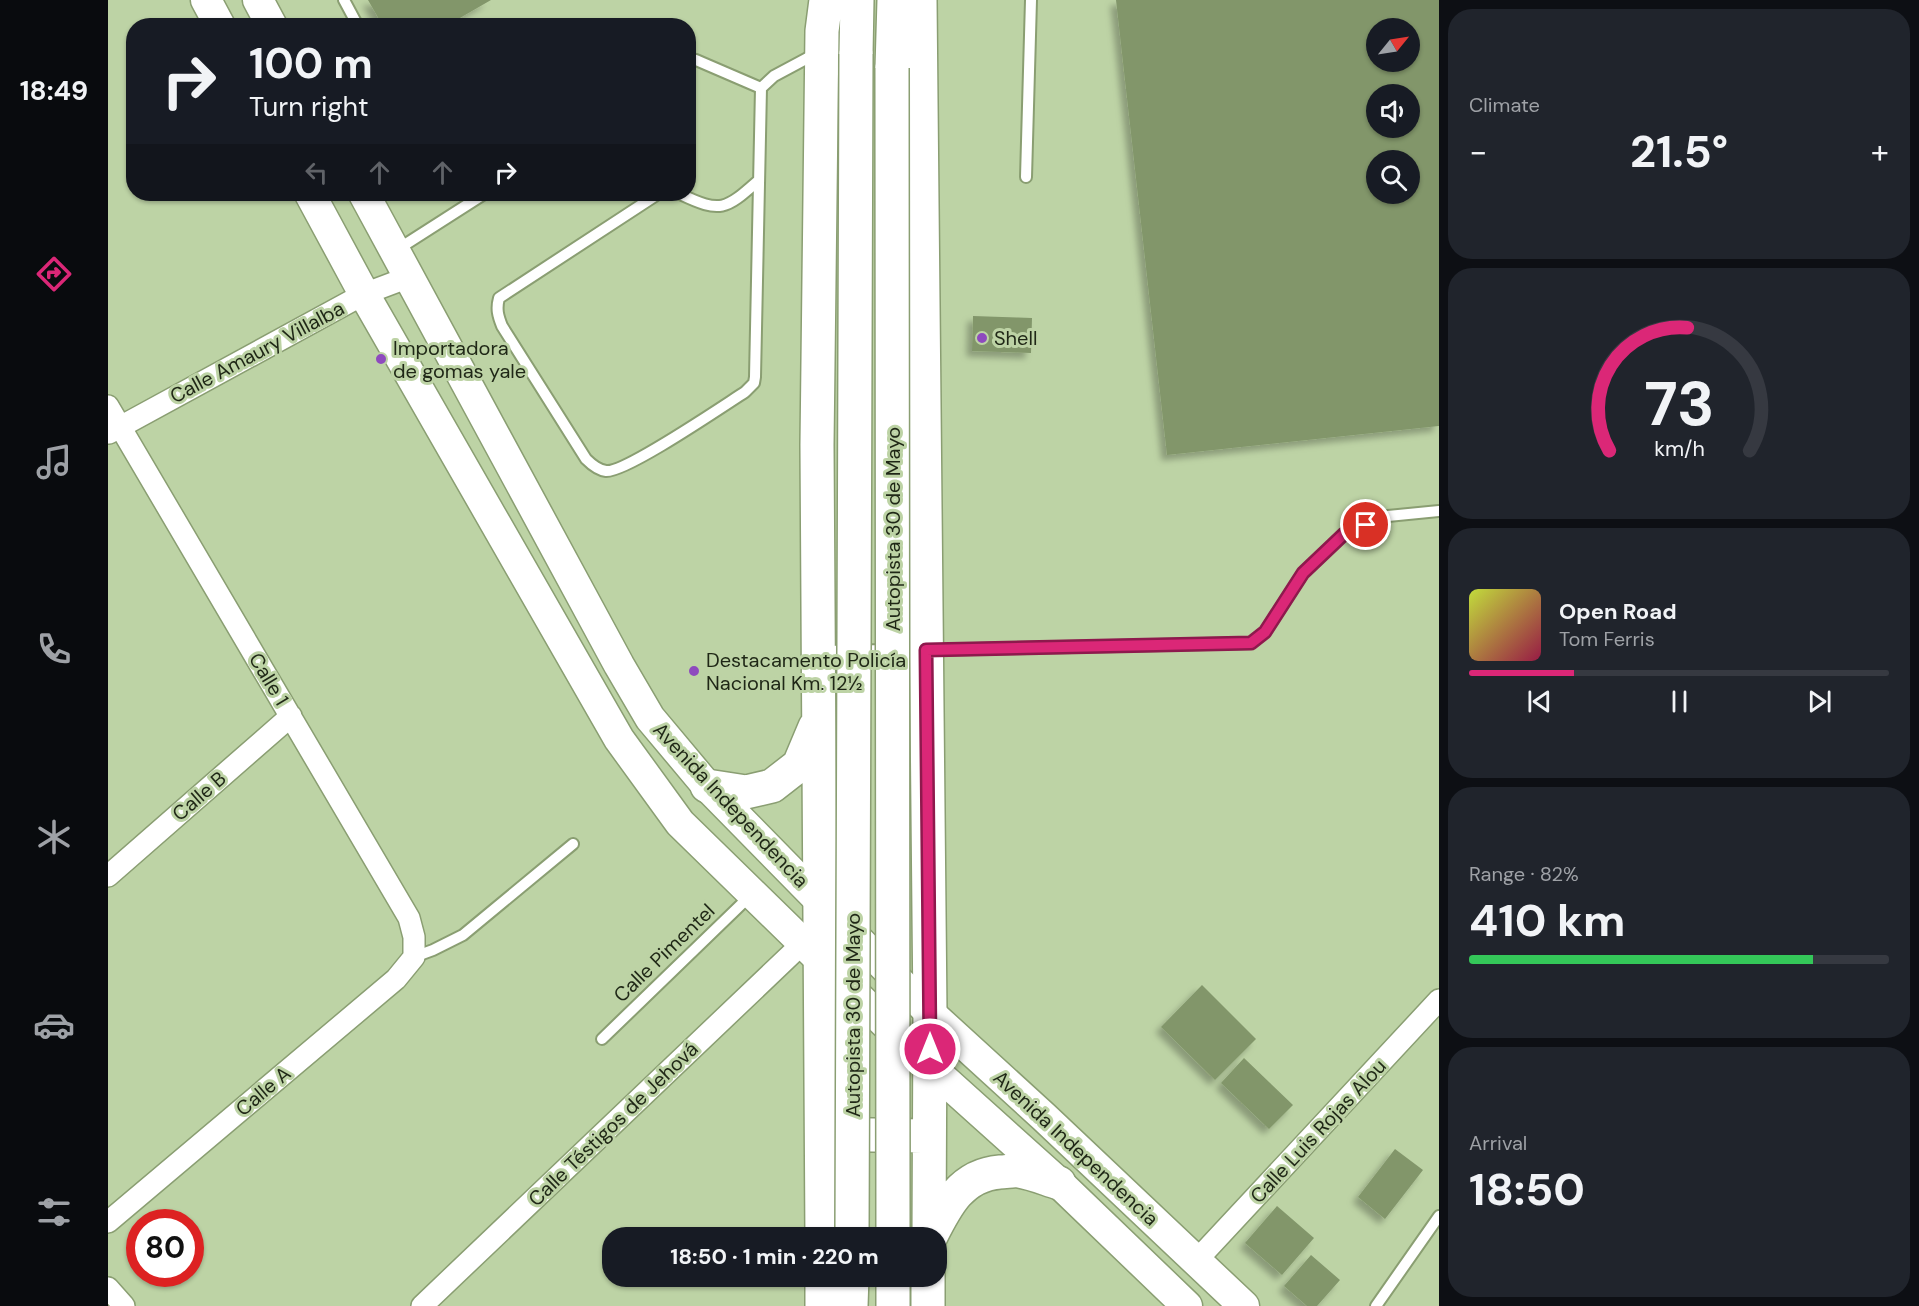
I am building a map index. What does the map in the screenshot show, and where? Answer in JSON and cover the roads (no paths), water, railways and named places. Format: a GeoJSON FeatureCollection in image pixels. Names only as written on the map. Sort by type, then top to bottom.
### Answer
{"type":"FeatureCollection","features":[{"type":"Feature","properties":{"kind":"highway"},"geometry":{"type":"LineString","coordinates":[[822,1227],[821,1134],[812,952],[820,901],[817,445],[821,51],[826,0]]}},
{"type":"Feature","properties":{"kind":"highway","name":"Autopista 30 de Mayo"},"geometry":{"type":"LineString","coordinates":[[852,1227],[857,0]]}},
{"type":"Feature","properties":{"kind":"highway","name":"Autopista 30 de Mayo"},"geometry":{"type":"LineString","coordinates":[[893,1227],[892,68],[894,0]]}},
{"type":"Feature","properties":{"kind":"highway"},"geometry":{"type":"LineString","coordinates":[[920,0],[914,650],[930,1013],[930,1227]]}},
{"type":"Feature","properties":{"kind":"highway"},"geometry":{"type":"LineString","coordinates":[[707,786],[746,792],[772,786],[799,765],[819,717]]}},
{"type":"Feature","properties":{"kind":"highway"},"geometry":{"type":"LineString","coordinates":[[821,1134],[930,1136]]}},
{"type":"Feature","properties":{"kind":"highway"},"geometry":{"type":"LineString","coordinates":[[936,1227],[944,1211],[962,1187],[976,1177],[991,1173],[1018,1171],[1059,1183]]}},
{"type":"Feature","properties":{"kind":"highway"},"geometry":{"type":"LineString","coordinates":[[822,1287],[822,1306]]}},
{"type":"Feature","properties":{"kind":"highway"},"geometry":{"type":"LineString","coordinates":[[851,1306],[852,1287]]}},
{"type":"Feature","properties":{"kind":"highway"},"geometry":{"type":"LineString","coordinates":[[893,1287],[893,1306]]}},
{"type":"Feature","properties":{"kind":"highway"},"geometry":{"type":"LineString","coordinates":[[928,1287],[928,1306]]}},
{"type":"Feature","properties":{"kind":"street"},"geometry":{"type":"LineString","coordinates":[[206,0],[216,18]]}},
{"type":"Feature","properties":{"kind":"street"},"geometry":{"type":"LineString","coordinates":[[258,0],[268,18]]}},
{"type":"Feature","properties":{"kind":"street","name":"Avenida Independencia"},"geometry":{"type":"LineString","coordinates":[[314,201],[364,294],[619,739],[680,823],[930,1066],[1059,1183],[1187,1306]]}},
{"type":"Feature","properties":{"kind":"street","name":"Avenida Independencia"},"geometry":{"type":"LineString","coordinates":[[368,201],[650,718],[707,786],[930,1013],[1244,1306]]}},
{"type":"Feature","properties":{"kind":"street","name":"Calle Amaury Villalba"},"geometry":{"type":"LineString","coordinates":[[114,430],[364,294],[409,277]]}},
{"type":"Feature","properties":{"kind":"street","name":"Calle 1"},"geometry":{"type":"LineString","coordinates":[[108,406],[114,430],[291,716],[409,918],[414,937],[414,957]]}},
{"type":"Feature","properties":{"kind":"street","name":"Calle B"},"geometry":{"type":"LineString","coordinates":[[108,876],[291,716]]}},
{"type":"Feature","properties":{"kind":"street","name":"Calle Téstigos de Jehová"},"geometry":{"type":"LineString","coordinates":[[422,1306],[812,952]]}},
{"type":"Feature","properties":{"kind":"street","name":"Calle A"},"geometry":{"type":"LineString","coordinates":[[108,1222],[396,979],[414,957]]}},
{"type":"Feature","properties":{"kind":"street","name":"Calle Luis Rojas Alou"},"geometry":{"type":"LineString","coordinates":[[1196,1261],[1439,1000]]}},
{"type":"Feature","properties":{"kind":"street"},"geometry":{"type":"LineString","coordinates":[[108,1288],[124,1306]]}},
{"type":"Feature","properties":{"kind":"lane"},"geometry":{"type":"LineString","coordinates":[[344,0],[354,18]]}},
{"type":"Feature","properties":{"kind":"lane"},"geometry":{"type":"LineString","coordinates":[[1026,177],[1031,0]]}},
{"type":"Feature","properties":{"kind":"lane"},"geometry":{"type":"LineString","coordinates":[[647,201],[499,298],[497,307],[502,326],[586,459],[592,465],[606,471],[614,470],[635,460],[745,392],[754,383],[761,88],[774,76],[821,51]]}},
{"type":"Feature","properties":{"kind":"lane"},"geometry":{"type":"LineString","coordinates":[[696,60],[761,88]]}},
{"type":"Feature","properties":{"kind":"lane"},"geometry":{"type":"LineString","coordinates":[[695,201],[721,206],[733,203],[759,180]]}},
{"type":"Feature","properties":{"kind":"lane"},"geometry":{"type":"LineString","coordinates":[[395,251],[473,201]]}},
{"type":"Feature","properties":{"kind":"lane"},"geometry":{"type":"LineString","coordinates":[[819,651],[1251,643],[1265,632],[1303,573],[1344,534],[1388,516],[1439,511]]}},
{"type":"Feature","properties":{"kind":"lane"},"geometry":{"type":"LineString","coordinates":[[414,957],[433,951],[462,934],[573,844]]}},
{"type":"Feature","properties":{"kind":"lane","name":"Calle Pimentel"},"geometry":{"type":"LineString","coordinates":[[602,1039],[752,893]]}},
{"type":"Feature","properties":{"kind":"lane"},"geometry":{"type":"LineString","coordinates":[[1376,1306],[1439,1216]]}},
{"type":"Feature","properties":{"kind":"place","name":"Shell"},"geometry":{"type":"Point","coordinates":[982,338]}},
{"type":"Feature","properties":{"kind":"place","name":"Importadora de gomas yale"},"geometry":{"type":"Point","coordinates":[381,359]}},
{"type":"Feature","properties":{"kind":"place","name":"Destacamento Policía Nacional Km. 12½"},"geometry":{"type":"Point","coordinates":[694,671]}}]}
